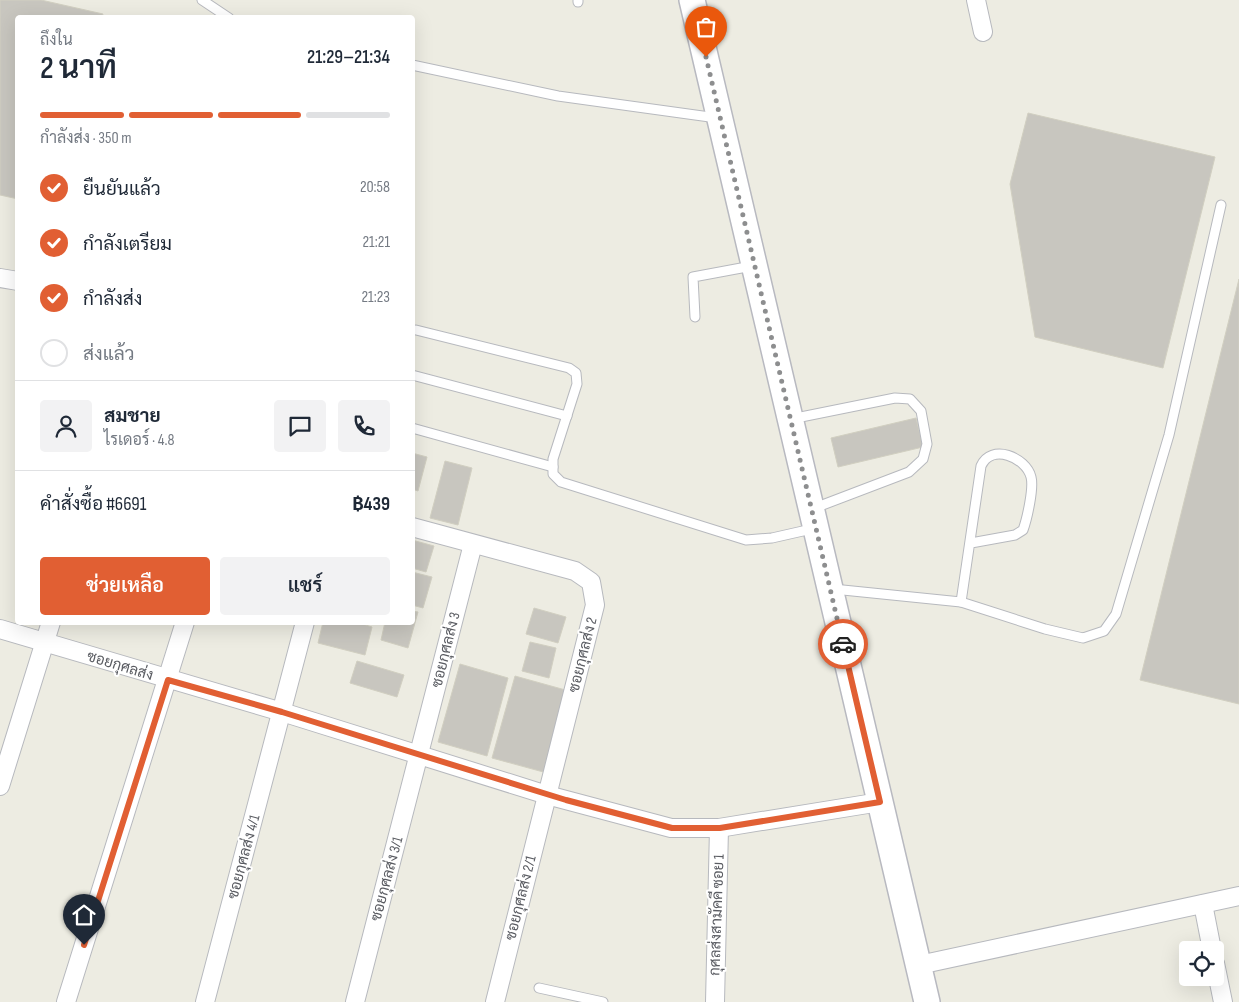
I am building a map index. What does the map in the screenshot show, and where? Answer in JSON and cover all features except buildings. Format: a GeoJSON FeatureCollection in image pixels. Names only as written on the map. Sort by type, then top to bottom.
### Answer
{"type":"FeatureCollection","features":[{"type":"Feature","properties":{"kind":"main road"},"geometry":{"type":"LineString","coordinates":[[692,0],[927,1002]]}},
{"type":"Feature","properties":{"kind":"street"},"geometry":{"type":"LineString","coordinates":[[976,0],[983,32]]}},
{"type":"Feature","properties":{"kind":"street"},"geometry":{"type":"LineString","coordinates":[[0,278],[15,280]]}},
{"type":"Feature","properties":{"kind":"street","name":"ซอยกุศลส่ง 2"},"geometry":{"type":"LineString","coordinates":[[415,528],[575,571],[592,582],[595,605],[547,794]]}},
{"type":"Feature","properties":{"kind":"street","name":"ซอยกุศลส่ง 3"},"geometry":{"type":"LineString","coordinates":[[419,756],[473,544]]}},
{"type":"Feature","properties":{"kind":"street"},"geometry":{"type":"LineString","coordinates":[[0,786],[50,625]]}},
{"type":"Feature","properties":{"kind":"street"},"geometry":{"type":"LineString","coordinates":[[66,1002],[184,625]]}},
{"type":"Feature","properties":{"kind":"street","name":"ซอยกุศลส่ง 4/1"},"geometry":{"type":"LineString","coordinates":[[205,1002],[304,625]]}},
{"type":"Feature","properties":{"kind":"street","name":"ซอยกุศลส่ง"},"geometry":{"type":"LineString","coordinates":[[0,629],[282,712],[419,756],[547,794],[672,828],[720,828],[880,802]]}},
{"type":"Feature","properties":{"kind":"street","name":"ซอยกุศลส่ง 3/1"},"geometry":{"type":"LineString","coordinates":[[355,1002],[419,756]]}},
{"type":"Feature","properties":{"kind":"street","name":"ซอยกุศลส่ง 2/1"},"geometry":{"type":"LineString","coordinates":[[495,1002],[547,794]]}},
{"type":"Feature","properties":{"kind":"street","name":"กุศลส่งสามัคคี ซอย 1"},"geometry":{"type":"LineString","coordinates":[[715,1002],[720,828]]}},
{"type":"Feature","properties":{"kind":"street"},"geometry":{"type":"LineString","coordinates":[[919,964],[1239,896]]}},
{"type":"Feature","properties":{"kind":"street"},"geometry":{"type":"LineString","coordinates":[[1203,904],[1210,941]]}},
{"type":"Feature","properties":{"kind":"street"},"geometry":{"type":"LineString","coordinates":[[1220,986],[1223,1002]]}},
{"type":"Feature","properties":{"kind":"lane"},"geometry":{"type":"LineString","coordinates":[[202,0],[224,15]]}},
{"type":"Feature","properties":{"kind":"lane"},"geometry":{"type":"LineString","coordinates":[[415,65],[558,96],[721,119]]}},
{"type":"Feature","properties":{"kind":"lane"},"geometry":{"type":"LineString","coordinates":[[830,589],[962,602],[1045,629],[1083,638],[1104,631],[1116,614],[1169,435],[1221,205]]}},
{"type":"Feature","properties":{"kind":"lane"},"geometry":{"type":"LineString","coordinates":[[695,317],[693,277],[755,266]]}},
{"type":"Feature","properties":{"kind":"lane"},"geometry":{"type":"LineString","coordinates":[[416,330],[570,368],[576,373],[577,384],[553,459],[552,474],[561,482],[746,540],[772,538],[910,472],[923,459],[927,444],[921,411],[910,399],[895,398],[791,419]]}},
{"type":"Feature","properties":{"kind":"lane"},"geometry":{"type":"LineString","coordinates":[[415,376],[567,416]]}},
{"type":"Feature","properties":{"kind":"lane"},"geometry":{"type":"LineString","coordinates":[[415,429],[553,467]]}},
{"type":"Feature","properties":{"kind":"lane"},"geometry":{"type":"LineString","coordinates":[[962,602],[982,466],[985,458],[1000,453],[1022,461],[1028,468],[1032,479],[1023,530],[1015,535],[971,543]]}},
{"type":"Feature","properties":{"kind":"lane"},"geometry":{"type":"LineString","coordinates":[[539,988],[603,1002]]}},
{"type":"Feature","properties":{"kind":"way so far"},"geometry":{"type":"LineString","coordinates":[[706,57],[843,644]]}},
{"type":"Feature","properties":{"kind":"route"},"geometry":{"type":"LineString","coordinates":[[84,945],[168,680],[282,712],[419,756],[620,816],[672,828],[720,828],[880,802],[843,644]]}}]}
